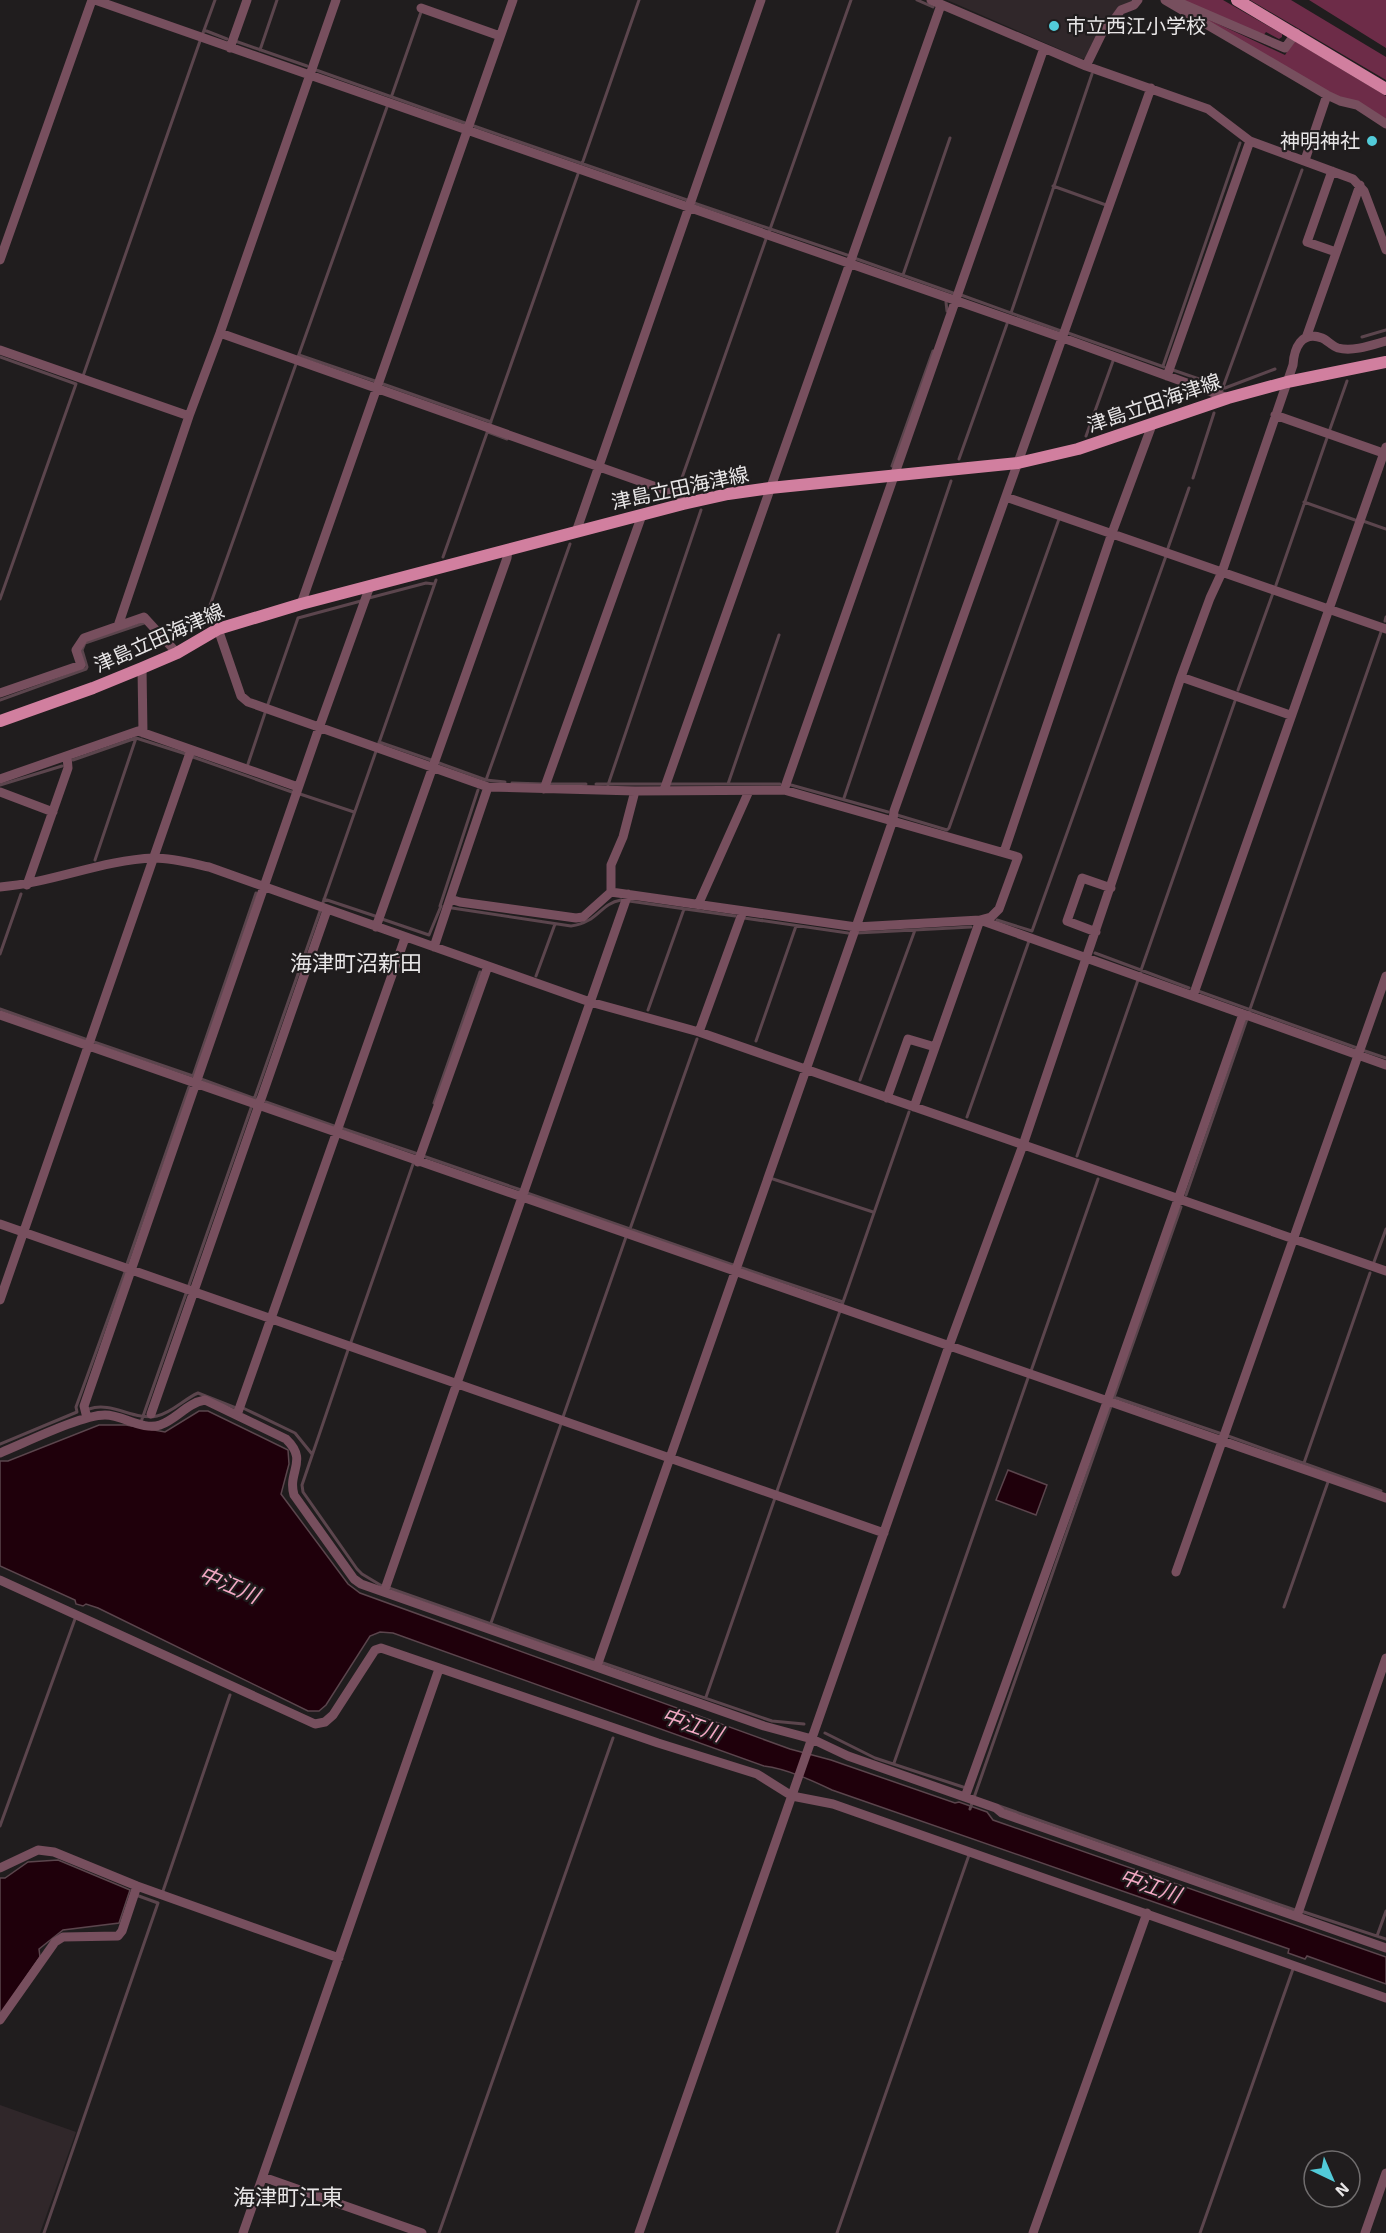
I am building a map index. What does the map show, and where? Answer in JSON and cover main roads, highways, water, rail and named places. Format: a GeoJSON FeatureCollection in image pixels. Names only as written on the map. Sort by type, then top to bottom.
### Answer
{"type":"FeatureCollection","features":[{"type":"Feature","properties":{"kind":"main road"},"geometry":{"type":"LineString","coordinates":[[1237,0],[1296,33],[1386,89]]}},
{"type":"Feature","properties":{"kind":"main road","name":"津島立田海津線"},"geometry":{"type":"LineString","coordinates":[[0,722],[142,668],[177,653],[218,629],[301,604],[683,504],[770,488],[1018,463],[1078,450],[1228,398],[1287,382],[1386,362]]}},
{"type":"Feature","properties":{"kind":"water","name":"中江川"},"geometry":{"type":"Polygon","coordinates":[[[199,1411],[208,1411],[288,1450],[289,1464],[281,1494],[348,1584],[360,1593],[790,1749],[831,1760],[955,1803],[959,1802],[987,1812],[993,1820],[1386,1957],[1386,1984],[1307,1956],[1305,1959],[1288,1953],[1289,1949],[832,1790],[790,1772],[764,1766],[393,1633],[380,1632],[370,1636],[326,1705],[319,1711],[308,1711],[98,1608],[76,1604],[75,1600],[0,1566],[0,1461],[8,1461],[99,1425],[126,1425],[165,1432],[199,1411]]]}},
{"type":"Feature","properties":{"kind":"water"},"geometry":{"type":"Polygon","coordinates":[[[1008,1470],[1047,1485],[1036,1515],[996,1500],[1008,1470]]]}},
{"type":"Feature","properties":{"kind":"water"},"geometry":{"type":"Polygon","coordinates":[[[58,1860],[130,1890],[119,1923],[63,1930],[39,1949],[40,1957],[0,2015],[0,1878],[5,1878],[28,1862],[58,1860]]]}},
{"type":"Feature","properties":{"kind":"waterway"},"geometry":{"type":"LineString","coordinates":[[203,33],[215,0]]}},
{"type":"Feature","properties":{"kind":"waterway"},"geometry":{"type":"LineString","coordinates":[[260,50],[277,0]]}},
{"type":"Feature","properties":{"kind":"waterway"},"geometry":{"type":"LineString","coordinates":[[582,164],[639,0]]}},
{"type":"Feature","properties":{"kind":"waterway"},"geometry":{"type":"LineString","coordinates":[[769,232],[851,0]]}},
{"type":"Feature","properties":{"kind":"waterway"},"geometry":{"type":"LineString","coordinates":[[917,0],[933,7]]}},
{"type":"Feature","properties":{"kind":"waterway"},"geometry":{"type":"LineString","coordinates":[[392,95],[421,12]]}},
{"type":"Feature","properties":{"kind":"waterway"},"geometry":{"type":"LineString","coordinates":[[204,30],[227,39]]}},
{"type":"Feature","properties":{"kind":"waterway"},"geometry":{"type":"LineString","coordinates":[[83,376],[200,41]]}},
{"type":"Feature","properties":{"kind":"waterway"},"geometry":{"type":"LineString","coordinates":[[235,41],[307,66]]}},
{"type":"Feature","properties":{"kind":"waterway"},"geometry":{"type":"LineString","coordinates":[[316,70],[465,123]]}},
{"type":"Feature","properties":{"kind":"waterway"},"geometry":{"type":"LineString","coordinates":[[1011,313],[1092,74]]}},
{"type":"Feature","properties":{"kind":"waterway"},"geometry":{"type":"LineString","coordinates":[[298,357],[387,107]]}},
{"type":"Feature","properties":{"kind":"waterway"},"geometry":{"type":"LineString","coordinates":[[474,126],[687,200]]}},
{"type":"Feature","properties":{"kind":"waterway"},"geometry":{"type":"LineString","coordinates":[[903,275],[950,138]]}},
{"type":"Feature","properties":{"kind":"waterway"},"geometry":{"type":"LineString","coordinates":[[1163,366],[1240,143]]}},
{"type":"Feature","properties":{"kind":"waterway"},"geometry":{"type":"LineString","coordinates":[[1222,390],[1302,170]]}},
{"type":"Feature","properties":{"kind":"waterway"},"geometry":{"type":"LineString","coordinates":[[490,424],[578,174]]}},
{"type":"Feature","properties":{"kind":"waterway"},"geometry":{"type":"LineString","coordinates":[[1053,186],[1106,205]]}},
{"type":"Feature","properties":{"kind":"waterway"},"geometry":{"type":"LineString","coordinates":[[694,203],[847,255]]}},
{"type":"Feature","properties":{"kind":"waterway"},"geometry":{"type":"LineString","coordinates":[[678,489],[766,239]]}},
{"type":"Feature","properties":{"kind":"waterway"},"geometry":{"type":"LineString","coordinates":[[854,258],[953,293]]}},
{"type":"Feature","properties":{"kind":"waterway"},"geometry":{"type":"LineString","coordinates":[[961,295],[1061,331]]}},
{"type":"Feature","properties":{"kind":"waterway"},"geometry":{"type":"LineString","coordinates":[[946,302],[947,311]]}},
{"type":"Feature","properties":{"kind":"waterway"},"geometry":{"type":"LineString","coordinates":[[959,459],[1007,324]]}},
{"type":"Feature","properties":{"kind":"waterway"},"geometry":{"type":"LineString","coordinates":[[1362,337],[1386,330]]}},
{"type":"Feature","properties":{"kind":"waterway"},"geometry":{"type":"LineString","coordinates":[[1068,333],[1164,367]]}},
{"type":"Feature","properties":{"kind":"waterway"},"geometry":{"type":"LineString","coordinates":[[892,466],[933,351]]}},
{"type":"Feature","properties":{"kind":"waterway"},"geometry":{"type":"LineString","coordinates":[[299,355],[375,381]]}},
{"type":"Feature","properties":{"kind":"waterway"},"geometry":{"type":"LineString","coordinates":[[0,357],[76,384]]}},
{"type":"Feature","properties":{"kind":"waterway"},"geometry":{"type":"LineString","coordinates":[[1086,436],[1113,361]]}},
{"type":"Feature","properties":{"kind":"waterway"},"geometry":{"type":"LineString","coordinates":[[202,628],[296,364]]}},
{"type":"Feature","properties":{"kind":"waterway"},"geometry":{"type":"LineString","coordinates":[[1173,370],[1225,388],[1275,369]]}},
{"type":"Feature","properties":{"kind":"waterway"},"geometry":{"type":"LineString","coordinates":[[1330,429],[1347,381]]}},
{"type":"Feature","properties":{"kind":"waterway"},"geometry":{"type":"LineString","coordinates":[[0,599],[76,384]]}},
{"type":"Feature","properties":{"kind":"waterway"},"geometry":{"type":"LineString","coordinates":[[383,384],[491,422]]}},
{"type":"Feature","properties":{"kind":"waterway"},"geometry":{"type":"LineString","coordinates":[[1193,478],[1214,413]]}},
{"type":"Feature","properties":{"kind":"waterway"},"geometry":{"type":"LineString","coordinates":[[443,557],[488,430]]}},
{"type":"Feature","properties":{"kind":"waterway"},"geometry":{"type":"LineString","coordinates":[[488,432],[507,439]]}},
{"type":"Feature","properties":{"kind":"waterway"},"geometry":{"type":"LineString","coordinates":[[1276,585],[1327,438]]}},
{"type":"Feature","properties":{"kind":"waterway"},"geometry":{"type":"LineString","coordinates":[[844,798],[951,481]]}},
{"type":"Feature","properties":{"kind":"waterway"},"geometry":{"type":"LineString","coordinates":[[1168,548],[1189,488]]}},
{"type":"Feature","properties":{"kind":"waterway"},"geometry":{"type":"LineString","coordinates":[[1304,502],[1355,520]]}},
{"type":"Feature","properties":{"kind":"waterway"},"geometry":{"type":"LineString","coordinates":[[608,785],[701,510]]}},
{"type":"Feature","properties":{"kind":"waterway"},"geometry":{"type":"LineString","coordinates":[[897,815],[947,830],[949,828],[1059,519]]}},
{"type":"Feature","properties":{"kind":"waterway"},"geometry":{"type":"LineString","coordinates":[[1363,521],[1386,529]]}},
{"type":"Feature","properties":{"kind":"waterway"},"geometry":{"type":"LineString","coordinates":[[486,780],[570,544]]}},
{"type":"Feature","properties":{"kind":"waterway"},"geometry":{"type":"LineString","coordinates":[[997,920],[1032,931],[1166,556]]}},
{"type":"Feature","properties":{"kind":"waterway"},"geometry":{"type":"LineString","coordinates":[[141,1422],[436,580]]}},
{"type":"Feature","properties":{"kind":"waterway"},"geometry":{"type":"LineString","coordinates":[[369,598],[426,583],[434,584]]}},
{"type":"Feature","properties":{"kind":"waterway"},"geometry":{"type":"LineString","coordinates":[[1238,690],[1273,593]]}},
{"type":"Feature","properties":{"kind":"waterway"},"geometry":{"type":"LineString","coordinates":[[268,704],[298,618],[361,601]]}},
{"type":"Feature","properties":{"kind":"waterway"},"geometry":{"type":"LineString","coordinates":[[1385,621],[1386,617]]}},
{"type":"Feature","properties":{"kind":"waterway"},"geometry":{"type":"LineString","coordinates":[[0,700],[86,669],[82,650],[85,643],[144,623]]}},
{"type":"Feature","properties":{"kind":"waterway"},"geometry":{"type":"LineString","coordinates":[[1249,1012],[1381,632]]}},
{"type":"Feature","properties":{"kind":"waterway"},"geometry":{"type":"LineString","coordinates":[[728,784],[779,635]]}},
{"type":"Feature","properties":{"kind":"waterway"},"geometry":{"type":"LineString","coordinates":[[1140,973],[1235,701]]}},
{"type":"Feature","properties":{"kind":"waterway"},"geometry":{"type":"LineString","coordinates":[[248,764],[265,713]]}},
{"type":"Feature","properties":{"kind":"waterway"},"geometry":{"type":"LineString","coordinates":[[73,760],[136,738],[186,754]]}},
{"type":"Feature","properties":{"kind":"waterway"},"geometry":{"type":"LineString","coordinates":[[95,860],[136,738]]}},
{"type":"Feature","properties":{"kind":"waterway"},"geometry":{"type":"LineString","coordinates":[[379,742],[431,760]]}},
{"type":"Feature","properties":{"kind":"waterway"},"geometry":{"type":"LineString","coordinates":[[193,757],[292,792]]}},
{"type":"Feature","properties":{"kind":"waterway"},"geometry":{"type":"LineString","coordinates":[[439,763],[486,780],[505,782]]}},
{"type":"Feature","properties":{"kind":"waterway"},"geometry":{"type":"LineString","coordinates":[[0,785],[62,766]]}},
{"type":"Feature","properties":{"kind":"waterway"},"geometry":{"type":"LineString","coordinates":[[512,783],[543,784]]}},
{"type":"Feature","properties":{"kind":"waterway"},"geometry":{"type":"LineString","coordinates":[[549,784],[586,784]]}},
{"type":"Feature","properties":{"kind":"waterway"},"geometry":{"type":"LineString","coordinates":[[596,784],[662,784]]}},
{"type":"Feature","properties":{"kind":"waterway"},"geometry":{"type":"LineString","coordinates":[[669,784],[780,784]]}},
{"type":"Feature","properties":{"kind":"waterway"},"geometry":{"type":"LineString","coordinates":[[791,785],[888,812]]}},
{"type":"Feature","properties":{"kind":"waterway"},"geometry":{"type":"LineString","coordinates":[[440,906],[478,790]]}},
{"type":"Feature","properties":{"kind":"waterway"},"geometry":{"type":"LineString","coordinates":[[300,794],[354,812]]}},
{"type":"Feature","properties":{"kind":"waterway"},"geometry":{"type":"LineString","coordinates":[[94,1042],[193,1076],[256,893]]}},
{"type":"Feature","properties":{"kind":"waterway"},"geometry":{"type":"LineString","coordinates":[[0,954],[21,894]]}},
{"type":"Feature","properties":{"kind":"waterway"},"geometry":{"type":"LineString","coordinates":[[324,899],[375,916]]}},
{"type":"Feature","properties":{"kind":"waterway"},"geometry":{"type":"LineString","coordinates":[[452,908],[571,926],[588,921],[608,905],[621,900]]}},
{"type":"Feature","properties":{"kind":"waterway"},"geometry":{"type":"LineString","coordinates":[[629,901],[735,916]]}},
{"type":"Feature","properties":{"kind":"waterway"},"geometry":{"type":"LineString","coordinates":[[382,919],[429,935],[441,906]]}},
{"type":"Feature","properties":{"kind":"waterway"},"geometry":{"type":"LineString","coordinates":[[648,1010],[684,909]]}},
{"type":"Feature","properties":{"kind":"waterway"},"geometry":{"type":"LineString","coordinates":[[744,918],[848,933]]}},
{"type":"Feature","properties":{"kind":"waterway"},"geometry":{"type":"LineString","coordinates":[[536,976],[555,924]]}},
{"type":"Feature","properties":{"kind":"waterway"},"geometry":{"type":"LineString","coordinates":[[756,1041],[796,926]]}},
{"type":"Feature","properties":{"kind":"waterway"},"geometry":{"type":"LineString","coordinates":[[857,933],[971,927]]}},
{"type":"Feature","properties":{"kind":"waterway"},"geometry":{"type":"LineString","coordinates":[[860,1080],[915,930]]}},
{"type":"Feature","properties":{"kind":"waterway"},"geometry":{"type":"LineString","coordinates":[[967,1117],[1029,941]]}},
{"type":"Feature","properties":{"kind":"waterway"},"geometry":{"type":"LineString","coordinates":[[1095,953],[1189,988]]}},
{"type":"Feature","properties":{"kind":"waterway"},"geometry":{"type":"LineString","coordinates":[[434,1103],[480,972]]}},
{"type":"Feature","properties":{"kind":"waterway"},"geometry":{"type":"LineString","coordinates":[[1077,1156],[1138,980]]}},
{"type":"Feature","properties":{"kind":"waterway"},"geometry":{"type":"LineString","coordinates":[[1198,991],[1357,1048]]}},
{"type":"Feature","properties":{"kind":"waterway"},"geometry":{"type":"LineString","coordinates":[[0,1009],[85,1039]]}},
{"type":"Feature","properties":{"kind":"waterway"},"geometry":{"type":"LineString","coordinates":[[1186,1195],[1247,1019]]}},
{"type":"Feature","properties":{"kind":"waterway"},"geometry":{"type":"LineString","coordinates":[[630,1229],[697,1039]]}},
{"type":"Feature","properties":{"kind":"waterway"},"geometry":{"type":"LineString","coordinates":[[1365,1051],[1386,1058]]}},
{"type":"Feature","properties":{"kind":"waterway"},"geometry":{"type":"LineString","coordinates":[[201,1079],[256,1099]]}},
{"type":"Feature","properties":{"kind":"waterway"},"geometry":{"type":"LineString","coordinates":[[127,1264],[189,1087]]}},
{"type":"Feature","properties":{"kind":"waterway"},"geometry":{"type":"LineString","coordinates":[[266,1102],[334,1126]]}},
{"type":"Feature","properties":{"kind":"waterway"},"geometry":{"type":"LineString","coordinates":[[842,1305],[909,1112]]}},
{"type":"Feature","properties":{"kind":"waterway"},"geometry":{"type":"LineString","coordinates":[[341,1128],[418,1154]]}},
{"type":"Feature","properties":{"kind":"waterway"},"geometry":{"type":"LineString","coordinates":[[423,1156],[521,1190]]}},
{"type":"Feature","properties":{"kind":"waterway"},"geometry":{"type":"LineString","coordinates":[[351,1342],[413,1164]]}},
{"type":"Feature","properties":{"kind":"waterway"},"geometry":{"type":"LineString","coordinates":[[773,1179],[873,1212]]}},
{"type":"Feature","properties":{"kind":"waterway"},"geometry":{"type":"LineString","coordinates":[[1031,1371],[1098,1179]]}},
{"type":"Feature","properties":{"kind":"waterway"},"geometry":{"type":"LineString","coordinates":[[527,1193],[733,1265]]}},
{"type":"Feature","properties":{"kind":"waterway"},"geometry":{"type":"LineString","coordinates":[[1113,1400],[1181,1207]]}},
{"type":"Feature","properties":{"kind":"waterway"},"geometry":{"type":"LineString","coordinates":[[1374,1262],[1386,1229]]}},
{"type":"Feature","properties":{"kind":"waterway"},"geometry":{"type":"LineString","coordinates":[[563,1417],[626,1237]]}},
{"type":"Feature","properties":{"kind":"waterway"},"geometry":{"type":"LineString","coordinates":[[742,1268],[843,1302]]}},
{"type":"Feature","properties":{"kind":"waterway"},"geometry":{"type":"LineString","coordinates":[[0,1444],[77,1412],[76,1407],[125,1272]]}},
{"type":"Feature","properties":{"kind":"waterway"},"geometry":{"type":"LineString","coordinates":[[1304,1463],[1370,1273]]}},
{"type":"Feature","properties":{"kind":"waterway"},"geometry":{"type":"LineString","coordinates":[[777,1491],[840,1311]]}},
{"type":"Feature","properties":{"kind":"waterway"},"geometry":{"type":"LineString","coordinates":[[348,1350],[302,1485],[303,1492],[357,1569],[382,1586]]}},
{"type":"Feature","properties":{"kind":"waterway"},"geometry":{"type":"LineString","coordinates":[[894,1763],[1028,1378]]}},
{"type":"Feature","properties":{"kind":"waterway"},"geometry":{"type":"LineString","coordinates":[[89,1409],[106,1407],[140,1416],[157,1416],[168,1412],[198,1393],[236,1408]]}},
{"type":"Feature","properties":{"kind":"waterway"},"geometry":{"type":"LineString","coordinates":[[1114,1397],[1222,1434]]}},
{"type":"Feature","properties":{"kind":"waterway"},"geometry":{"type":"LineString","coordinates":[[970,1809],[1111,1406]]}},
{"type":"Feature","properties":{"kind":"waterway"},"geometry":{"type":"LineString","coordinates":[[243,1408],[295,1433],[312,1454]]}},
{"type":"Feature","properties":{"kind":"waterway"},"geometry":{"type":"LineString","coordinates":[[491,1623],[561,1424]]}},
{"type":"Feature","properties":{"kind":"waterway"},"geometry":{"type":"LineString","coordinates":[[1228,1436],[1381,1491]]}},
{"type":"Feature","properties":{"kind":"waterway"},"geometry":{"type":"LineString","coordinates":[[1284,1607],[1328,1482]]}},
{"type":"Feature","properties":{"kind":"waterway"},"geometry":{"type":"LineString","coordinates":[[706,1697],[775,1498]]}},
{"type":"Feature","properties":{"kind":"waterway"},"geometry":{"type":"LineString","coordinates":[[389,1588],[593,1660]]}},
{"type":"Feature","properties":{"kind":"waterway"},"geometry":{"type":"LineString","coordinates":[[0,1826],[75,1619]]}},
{"type":"Feature","properties":{"kind":"waterway"},"geometry":{"type":"LineString","coordinates":[[603,1663],[772,1721],[804,1724]]}},
{"type":"Feature","properties":{"kind":"waterway"},"geometry":{"type":"LineString","coordinates":[[163,1891],[230,1695]]}},
{"type":"Feature","properties":{"kind":"waterway"},"geometry":{"type":"LineString","coordinates":[[825,1733],[875,1758],[963,1787]]}},
{"type":"Feature","properties":{"kind":"waterway"},"geometry":{"type":"LineString","coordinates":[[439,2233],[613,1738]]}},
{"type":"Feature","properties":{"kind":"waterway"},"geometry":{"type":"LineString","coordinates":[[999,1806],[1295,1910]]}},
{"type":"Feature","properties":{"kind":"waterway"},"geometry":{"type":"LineString","coordinates":[[837,2233],[969,1855]]}},
{"type":"Feature","properties":{"kind":"waterway"},"geometry":{"type":"LineString","coordinates":[[44,2233],[158,1903],[136,1895]]}},
{"type":"Feature","properties":{"kind":"waterway"},"geometry":{"type":"LineString","coordinates":[[1301,1911],[1386,1939]]}},
{"type":"Feature","properties":{"kind":"waterway"},"geometry":{"type":"LineString","coordinates":[[1377,1936],[1386,1911]]}},
{"type":"Feature","properties":{"kind":"waterway"},"geometry":{"type":"LineString","coordinates":[[1200,2233],[1293,1969]]}},
{"type":"Feature","properties":{"kind":"place","name":"市立西江小学校"},"geometry":{"type":"Point","coordinates":[1054,26]}},
{"type":"Feature","properties":{"kind":"place","name":"神明神社"},"geometry":{"type":"Point","coordinates":[1372,141]}},
{"type":"Feature","properties":{"kind":"district","name":"海津町沼新田"},"geometry":{"type":"Point","coordinates":[356,963]}},
{"type":"Feature","properties":{"kind":"district","name":"海津町江東"},"geometry":{"type":"Point","coordinates":[288,2197]}}]}
